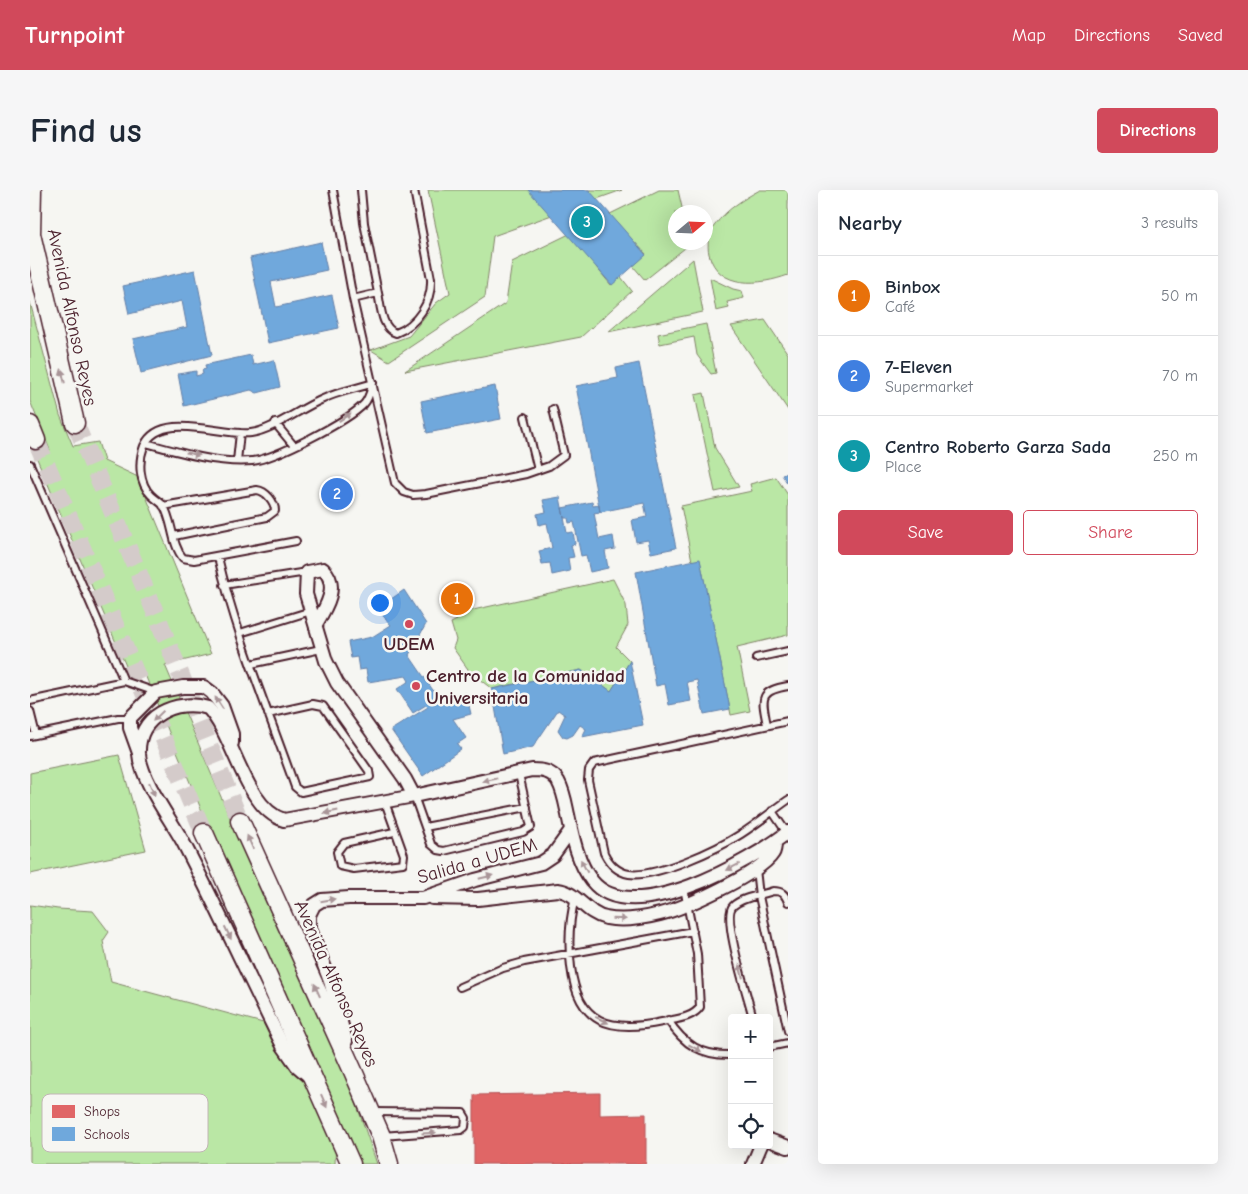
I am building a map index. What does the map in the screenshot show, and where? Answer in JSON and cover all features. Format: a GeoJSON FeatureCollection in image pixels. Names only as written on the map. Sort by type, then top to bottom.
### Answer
{"type":"FeatureCollection","features":[{"type":"Feature","properties":{"kind":"main road"},"geometry":{"type":"LineString","coordinates":[[30,194],[32,190]]}},
{"type":"Feature","properties":{"kind":"main road","name":"Avenida Alfonso Reyes"},"geometry":{"type":"LineString","coordinates":[[32,190],[31,234],[75,423]]}},
{"type":"Feature","properties":{"kind":"main road","name":"Avenida Alfonso Reyes"},"geometry":{"type":"LineString","coordinates":[[240,821],[354,1070],[381,1136],[389,1161]]}},
{"type":"Feature","properties":{"kind":"main road"},"geometry":{"type":"LineString","coordinates":[[204,833],[348,1160]]}},
{"type":"Feature","properties":{"kind":"street"},"geometry":{"type":"LineString","coordinates":[[316,624],[329,598],[332,580],[323,569],[307,572],[305,588],[316,624],[321,649],[337,683],[405,779],[414,796]]}},
{"type":"Feature","properties":{"kind":"street"},"geometry":{"type":"LineString","coordinates":[[232,748],[232,734],[222,706],[212,693],[204,688],[194,686],[156,692],[130,718],[130,728],[156,797],[198,873],[283,1046],[297,1066],[315,1082]]}},
{"type":"Feature","properties":{"kind":"street"},"geometry":{"type":"LineString","coordinates":[[139,754],[143,735],[158,713],[194,704],[208,708],[232,748],[257,797],[275,817],[295,820],[542,770],[551,773],[562,790],[571,830],[582,863],[592,881],[602,890],[619,898],[633,900],[684,888],[724,872],[787,833]]}},
{"type":"Feature","properties":{"kind":"street","name":"Salida a UDEM"},"geometry":{"type":"LineString","coordinates":[[354,1070],[330,981],[309,926],[311,908],[322,900],[423,898],[475,880],[541,863],[553,856],[571,830]]}},
{"type":"Feature","properties":{"kind":"street"},"geometry":{"type":"LineString","coordinates":[[423,898],[478,899],[558,890],[567,891],[594,913],[606,918],[619,919],[660,914],[688,905],[756,869],[774,852],[775,842]]}},
{"type":"Feature","properties":{"kind":"street"},"geometry":{"type":"LineString","coordinates":[[773,1141],[788,1147]]}},
{"type":"Feature","properties":{"kind":"street"},"geometry":{"type":"LineString","coordinates":[[753,1164],[759,1149]]}},
{"type":"Feature","properties":{"kind":"lane"},"geometry":{"type":"LineString","coordinates":[[333,190],[353,299],[395,483],[404,492],[413,495],[426,494],[509,478],[549,466],[564,454],[553,409]]}},
{"type":"Feature","properties":{"kind":"lane"},"geometry":{"type":"LineString","coordinates":[[361,190],[364,222],[385,325],[396,333],[413,323],[432,292],[414,190]]}},
{"type":"Feature","properties":{"kind":"lane"},"geometry":{"type":"LineString","coordinates":[[353,299],[378,293]]}},
{"type":"Feature","properties":{"kind":"lane"},"geometry":{"type":"LineString","coordinates":[[296,540],[194,560],[183,558],[163,506],[150,494],[144,484],[140,468],[141,454],[146,443],[150,438],[164,430],[189,426],[252,433],[276,423],[323,398],[373,382]]}},
{"type":"Feature","properties":{"kind":"lane"},"geometry":{"type":"LineString","coordinates":[[146,443],[166,449],[237,461],[265,458],[294,446],[328,428],[365,403],[373,382]]}},
{"type":"Feature","properties":{"kind":"lane"},"geometry":{"type":"LineString","coordinates":[[525,417],[538,470]]}},
{"type":"Feature","properties":{"kind":"lane"},"geometry":{"type":"LineString","coordinates":[[276,423],[294,446]]}},
{"type":"Feature","properties":{"kind":"lane"},"geometry":{"type":"LineString","coordinates":[[237,461],[240,433]]}},
{"type":"Feature","properties":{"kind":"lane"},"geometry":{"type":"LineString","coordinates":[[30,464],[124,681]]}},
{"type":"Feature","properties":{"kind":"lane"},"geometry":{"type":"LineString","coordinates":[[163,506],[257,490],[267,495],[275,507],[275,511],[266,517],[174,536]]}},
{"type":"Feature","properties":{"kind":"lane"},"geometry":{"type":"LineString","coordinates":[[218,556],[224,585],[240,633],[268,714],[297,790],[319,789],[370,777],[369,771],[323,706],[312,704],[268,714]]}},
{"type":"Feature","properties":{"kind":"lane"},"geometry":{"type":"LineString","coordinates":[[224,585],[307,572]]}},
{"type":"Feature","properties":{"kind":"lane"},"geometry":{"type":"LineString","coordinates":[[240,633],[311,611]]}},
{"type":"Feature","properties":{"kind":"lane"},"geometry":{"type":"LineString","coordinates":[[251,664],[321,649]]}},
{"type":"Feature","properties":{"kind":"lane"},"geometry":{"type":"LineString","coordinates":[[756,658],[788,651]]}},
{"type":"Feature","properties":{"kind":"lane"},"geometry":{"type":"LineString","coordinates":[[30,701],[124,681],[156,692]]}},
{"type":"Feature","properties":{"kind":"lane"},"geometry":{"type":"LineString","coordinates":[[767,725],[762,700],[765,694],[774,688],[788,686]]}},
{"type":"Feature","properties":{"kind":"lane"},"geometry":{"type":"LineString","coordinates":[[30,710],[33,736],[118,718],[130,718]]}},
{"type":"Feature","properties":{"kind":"lane"},"geometry":{"type":"LineString","coordinates":[[788,721],[594,763],[589,770],[588,780],[604,853],[610,864],[629,874],[644,874],[711,851],[741,834],[788,800]]}},
{"type":"Feature","properties":{"kind":"lane"},"geometry":{"type":"LineString","coordinates":[[414,796],[435,848],[444,851],[527,830],[531,823],[519,774]]}},
{"type":"Feature","properties":{"kind":"lane"},"geometry":{"type":"LineString","coordinates":[[385,802],[394,832],[404,855],[403,863],[354,869],[340,866],[337,852],[344,843],[394,832]]}},
{"type":"Feature","properties":{"kind":"lane"},"geometry":{"type":"LineString","coordinates":[[425,827],[527,807]]}},
{"type":"Feature","properties":{"kind":"lane"},"geometry":{"type":"LineString","coordinates":[[772,811],[787,833]]}},
{"type":"Feature","properties":{"kind":"lane"},"geometry":{"type":"LineString","coordinates":[[756,869],[759,896],[788,1030]]}},
{"type":"Feature","properties":{"kind":"lane"},"geometry":{"type":"LineString","coordinates":[[575,898],[570,916],[570,954],[573,983],[581,1003],[589,1013],[606,1023],[631,1026],[693,1014],[700,1007],[700,981],[693,931],[684,888]]}},
{"type":"Feature","properties":{"kind":"lane"},"geometry":{"type":"LineString","coordinates":[[752,1014],[729,918],[729,911],[734,905],[780,891],[785,895],[788,902]]}},
{"type":"Feature","properties":{"kind":"lane"},"geometry":{"type":"LineString","coordinates":[[460,986],[509,967],[693,931]]}},
{"type":"Feature","properties":{"kind":"lane"},"geometry":{"type":"LineString","coordinates":[[668,1020],[677,1035],[701,1052],[718,1055],[728,1054]]}},
{"type":"Feature","properties":{"kind":"lane"},"geometry":{"type":"LineString","coordinates":[[773,1046],[788,1043]]}},
{"type":"Feature","properties":{"kind":"lane"},"geometry":{"type":"LineString","coordinates":[[371,1112],[463,1114],[466,1118],[465,1127],[461,1130],[381,1136]]}},
{"type":"Feature","properties":{"kind":"green space"},"geometry":{"type":"Polygon","coordinates":[[[428,190],[622,190],[493,236],[485,297],[389,361],[371,350],[409,336],[436,303],[450,293],[428,190]]]}},
{"type":"Feature","properties":{"kind":"green space"},"geometry":{"type":"Polygon","coordinates":[[[659,190],[678,190],[681,205],[668,205],[668,250],[682,250],[645,280],[633,266],[646,254],[630,237],[596,267],[611,285],[621,277],[632,291],[581,337],[405,371],[506,303],[512,262],[659,190]]]}},
{"type":"Feature","properties":{"kind":"green space"},"geometry":{"type":"Polygon","coordinates":[[[760,190],[788,190],[788,275],[766,281],[742,282],[721,274],[714,266],[708,250],[713,250],[713,228],[724,214],[760,190]]]}},
{"type":"Feature","properties":{"kind":"green space"},"geometry":{"type":"Polygon","coordinates":[[[693,259],[703,312],[608,332],[693,259]]]}},
{"type":"Feature","properties":{"kind":"green space"},"geometry":{"type":"Polygon","coordinates":[[[710,278],[733,289],[742,291],[744,298],[727,302],[729,308],[716,311],[710,278]]]}},
{"type":"Feature","properties":{"kind":"green space"},"geometry":{"type":"Polygon","coordinates":[[[30,302],[60,415],[73,446],[98,442],[104,461],[138,477],[211,654],[165,665],[244,851],[330,1041],[339,1044],[339,1061],[351,1088],[377,1164],[360,1164],[337,1115],[335,1164],[30,1164],[30,905],[93,911],[109,932],[103,941],[111,982],[300,1033],[232,883],[143,670],[129,673],[35,454],[50,450],[30,401],[30,302]]]}},
{"type":"Feature","properties":{"kind":"green space"},"geometry":{"type":"Polygon","coordinates":[[[765,320],[788,354],[788,410],[731,326],[765,320]]]}},
{"type":"Feature","properties":{"kind":"green space"},"geometry":{"type":"Polygon","coordinates":[[[706,324],[716,373],[711,374],[697,355],[694,337],[660,344],[658,334],[706,324]]]}},
{"type":"Feature","properties":{"kind":"green space"},"geometry":{"type":"Polygon","coordinates":[[[704,393],[715,448],[739,487],[715,492],[695,395],[704,393]]]}},
{"type":"Feature","properties":{"kind":"green space"},"geometry":{"type":"Polygon","coordinates":[[[776,477],[788,495],[788,635],[737,647],[750,711],[731,715],[700,560],[692,561],[681,506],[752,491],[750,484],[776,477]]]}},
{"type":"Feature","properties":{"kind":"green space"},"geometry":{"type":"Polygon","coordinates":[[[613,579],[626,605],[628,625],[616,647],[630,661],[611,691],[581,670],[492,689],[470,672],[453,648],[456,640],[451,623],[457,620],[455,614],[613,579]]]}},
{"type":"Feature","properties":{"kind":"green space"},"geometry":{"type":"Polygon","coordinates":[[[119,755],[146,850],[30,874],[30,773],[119,755]]]}},
{"type":"Feature","properties":{"kind":"building: Shops"},"geometry":{"type":"Polygon","coordinates":[[[600,1093],[600,1115],[646,1114],[646,1164],[474,1164],[474,1095],[600,1093]]]}},
{"type":"Feature","properties":{"kind":"building: Schools"},"geometry":{"type":"Polygon","coordinates":[[[528,190],[589,190],[646,255],[612,285],[528,190]]]}},
{"type":"Feature","properties":{"kind":"building: Schools"},"geometry":{"type":"Polygon","coordinates":[[[321,242],[327,270],[271,282],[276,307],[332,295],[339,328],[268,343],[250,258],[321,242]]]}},
{"type":"Feature","properties":{"kind":"building: Schools"},"geometry":{"type":"Polygon","coordinates":[[[195,270],[212,355],[141,373],[133,339],[187,327],[182,301],[129,314],[123,286],[195,270]]]}},
{"type":"Feature","properties":{"kind":"building: Schools"},"geometry":{"type":"Polygon","coordinates":[[[251,355],[253,365],[274,360],[280,387],[257,393],[251,390],[184,406],[178,374],[196,371],[196,376],[203,374],[202,370],[206,369],[205,365],[251,355]]]}},
{"type":"Feature","properties":{"kind":"building: Schools"},"geometry":{"type":"Polygon","coordinates":[[[639,363],[676,548],[651,553],[648,540],[636,542],[632,520],[647,517],[644,503],[600,512],[576,386],[618,378],[616,368],[639,363]]]}},
{"type":"Feature","properties":{"kind":"building: Schools"},"geometry":{"type":"Polygon","coordinates":[[[495,386],[501,419],[427,433],[421,401],[495,386]]]}},
{"type":"Feature","properties":{"kind":"building: Schools"},"geometry":{"type":"Polygon","coordinates":[[[788,473],[788,484],[782,475],[788,473]]]}},
{"type":"Feature","properties":{"kind":"building: Schools"},"geometry":{"type":"Polygon","coordinates":[[[560,497],[567,533],[573,532],[575,544],[571,545],[574,557],[568,558],[570,571],[552,575],[550,563],[542,564],[539,551],[552,548],[547,523],[539,525],[537,514],[546,512],[543,500],[560,497]]]}},
{"type":"Feature","properties":{"kind":"building: Schools"},"geometry":{"type":"Polygon","coordinates":[[[592,502],[593,506],[599,505],[600,512],[594,513],[599,539],[613,536],[615,549],[605,551],[608,568],[590,572],[586,555],[581,556],[574,522],[569,523],[568,518],[564,518],[562,508],[592,502]]]}},
{"type":"Feature","properties":{"kind":"building: Schools"},"geometry":{"type":"Polygon","coordinates":[[[700,559],[730,709],[704,714],[697,680],[687,682],[691,701],[669,705],[665,684],[656,686],[636,572],[700,559]]]}},
{"type":"Feature","properties":{"kind":"building: Schools","name":"Centro de la Comunidad Universitaria"},"geometry":{"type":"Polygon","coordinates":[[[404,590],[426,624],[409,655],[439,699],[466,693],[471,714],[453,719],[466,738],[457,744],[461,749],[423,776],[391,730],[428,707],[426,705],[413,713],[397,689],[409,681],[406,676],[368,682],[366,669],[359,670],[357,657],[351,658],[348,642],[372,637],[391,625],[377,609],[404,590]]]}},
{"type":"Feature","properties":{"kind":"building: Schools"},"geometry":{"type":"Polygon","coordinates":[[[630,661],[643,725],[582,737],[586,729],[580,725],[573,735],[567,738],[563,737],[558,730],[565,715],[558,710],[533,747],[503,754],[492,689],[581,670],[611,691],[630,661]]]}},
{"type":"Feature","properties":{"kind":"tunnel"},"geometry":{"type":"LineString","coordinates":[[75,423],[158,619],[240,821]]}},
{"type":"Feature","properties":{"kind":"tunnel"},"geometry":{"type":"LineString","coordinates":[[36,440],[204,833]]}},
{"type":"Feature","properties":{"kind":"place","name":"Centro Roberto Garza Sada"},"geometry":{"type":"Point","coordinates":[587,222]}},
{"type":"Feature","properties":{"kind":"place","name":"7-Eleven"},"geometry":{"type":"Point","coordinates":[337,494]}},
{"type":"Feature","properties":{"kind":"place","name":"Binbox"},"geometry":{"type":"Point","coordinates":[457,599]}},
{"type":"Feature","properties":{"kind":"place","name":"UDEM"},"geometry":{"type":"Point","coordinates":[409,624]}},
{"type":"Feature","properties":{"kind":"place","name":"Centro de la Comunidad Universitaria"},"geometry":{"type":"Point","coordinates":[416,686]}}]}
